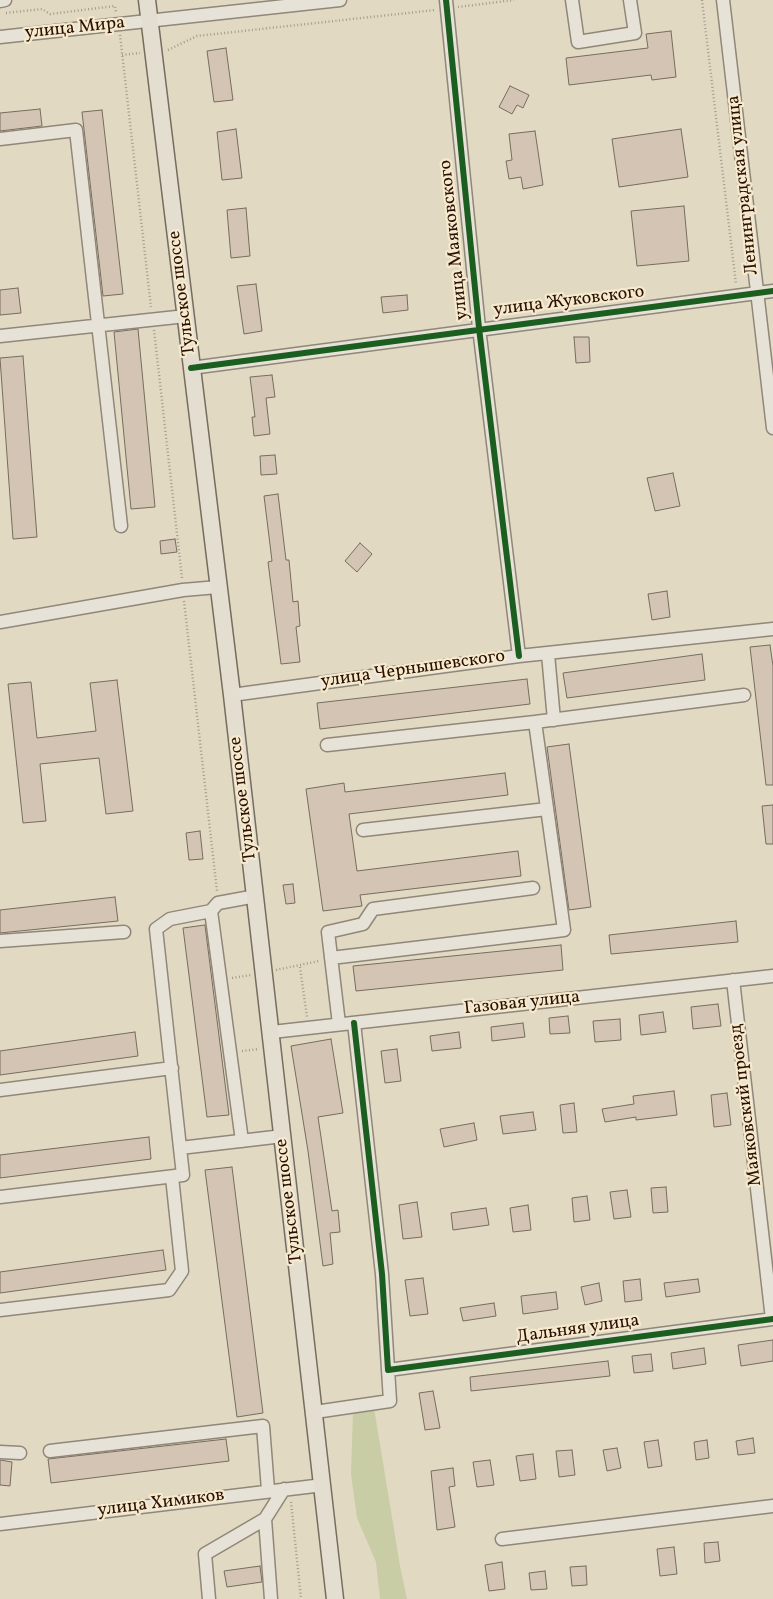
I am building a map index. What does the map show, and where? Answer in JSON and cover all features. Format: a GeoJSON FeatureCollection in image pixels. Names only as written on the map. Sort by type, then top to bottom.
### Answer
{"type":"FeatureCollection","features":[{"type":"Feature","properties":{"kind":"main road","name":"Тульское шоссе"},"geometry":{"type":"LineString","coordinates":[[147,0],[272,1032],[335,1599]]}},
{"type":"Feature","properties":{"kind":"street"},"geometry":{"type":"LineString","coordinates":[[0,0],[5,0]]}},
{"type":"Feature","properties":{"kind":"street","name":"улица Мира"},"geometry":{"type":"LineString","coordinates":[[0,37],[340,0]]}},
{"type":"Feature","properties":{"kind":"street"},"geometry":{"type":"LineString","coordinates":[[572,0],[578,42],[635,33],[630,0]]}},
{"type":"Feature","properties":{"kind":"street","name":"Ленинградская улица"},"geometry":{"type":"LineString","coordinates":[[723,0],[773,428]]}},
{"type":"Feature","properties":{"kind":"street","name":"улица Маяковского"},"geometry":{"type":"LineString","coordinates":[[447,4],[479,328],[519,656]]}},
{"type":"Feature","properties":{"kind":"street"},"geometry":{"type":"LineString","coordinates":[[0,139],[76,130],[121,526]]}},
{"type":"Feature","properties":{"kind":"street","name":"улица Жуковского"},"geometry":{"type":"LineString","coordinates":[[191,368],[479,328],[773,291]]}},
{"type":"Feature","properties":{"kind":"street"},"geometry":{"type":"LineString","coordinates":[[0,336],[186,316]]}},
{"type":"Feature","properties":{"kind":"street"},"geometry":{"type":"LineString","coordinates":[[0,622],[183,590],[218,588]]}},
{"type":"Feature","properties":{"kind":"street","name":"улица Чернышевского"},"geometry":{"type":"LineString","coordinates":[[232,695],[519,656],[773,629]]}},
{"type":"Feature","properties":{"kind":"street"},"geometry":{"type":"LineString","coordinates":[[548,654],[554,720]]}},
{"type":"Feature","properties":{"kind":"street"},"geometry":{"type":"LineString","coordinates":[[327,745],[554,720],[744,695]]}},
{"type":"Feature","properties":{"kind":"street"},"geometry":{"type":"LineString","coordinates":[[331,958],[564,930],[535,722]]}},
{"type":"Feature","properties":{"kind":"street"},"geometry":{"type":"LineString","coordinates":[[363,830],[547,808]]}},
{"type":"Feature","properties":{"kind":"street"},"geometry":{"type":"LineString","coordinates":[[339,1024],[328,932],[363,924],[373,909],[533,888]]}},
{"type":"Feature","properties":{"kind":"street"},"geometry":{"type":"LineString","coordinates":[[0,1197],[183,1175],[156,929],[170,919],[256,896]]}},
{"type":"Feature","properties":{"kind":"street"},"geometry":{"type":"LineString","coordinates":[[214,907],[242,1141]]}},
{"type":"Feature","properties":{"kind":"street"},"geometry":{"type":"LineString","coordinates":[[0,941],[124,932]]}},
{"type":"Feature","properties":{"kind":"street","name":"Газовая улица"},"geometry":{"type":"LineString","coordinates":[[272,1032],[773,976]]}},
{"type":"Feature","properties":{"kind":"street","name":"Маяковский проезд"},"geometry":{"type":"LineString","coordinates":[[733,980],[773,1319]]}},
{"type":"Feature","properties":{"kind":"street"},"geometry":{"type":"LineString","coordinates":[[315,1412],[390,1401],[382,1274],[354,1023]]}},
{"type":"Feature","properties":{"kind":"street"},"geometry":{"type":"LineString","coordinates":[[0,1090],[172,1068]]}},
{"type":"Feature","properties":{"kind":"street"},"geometry":{"type":"LineString","coordinates":[[180,1148],[283,1136]]}},
{"type":"Feature","properties":{"kind":"street"},"geometry":{"type":"LineString","coordinates":[[0,1310],[168,1290],[182,1271],[172,1177]]}},
{"type":"Feature","properties":{"kind":"street","name":"Дальняя улица"},"geometry":{"type":"LineString","coordinates":[[388,1370],[773,1319]]}},
{"type":"Feature","properties":{"kind":"street"},"geometry":{"type":"LineString","coordinates":[[50,1451],[263,1426],[268,1490]]}},
{"type":"Feature","properties":{"kind":"street"},"geometry":{"type":"LineString","coordinates":[[0,1452],[20,1453]]}},
{"type":"Feature","properties":{"kind":"street","name":"улица Химиков"},"geometry":{"type":"LineString","coordinates":[[0,1524],[322,1484]]}},
{"type":"Feature","properties":{"kind":"street"},"geometry":{"type":"LineString","coordinates":[[209,1599],[205,1554],[265,1519],[286,1488]]}},
{"type":"Feature","properties":{"kind":"street"},"geometry":{"type":"LineString","coordinates":[[502,1539],[773,1506]]}},
{"type":"Feature","properties":{"kind":"street"},"geometry":{"type":"LineString","coordinates":[[265,1519],[271,1599]]}},
{"type":"Feature","properties":{"kind":"path"},"geometry":{"type":"LineString","coordinates":[[122,55],[168,50],[197,36],[447,4],[514,0]]}},
{"type":"Feature","properties":{"kind":"path"},"geometry":{"type":"LineString","coordinates":[[702,0],[738,295]]}},
{"type":"Feature","properties":{"kind":"path"},"geometry":{"type":"LineString","coordinates":[[0,14],[42,9],[50,14],[115,6],[183,590],[214,907]]}},
{"type":"Feature","properties":{"kind":"path"},"geometry":{"type":"LineString","coordinates":[[300,966],[308,1028]]}},
{"type":"Feature","properties":{"kind":"path"},"geometry":{"type":"LineString","coordinates":[[286,1488],[301,1599]]}},
{"type":"Feature","properties":{"kind":"green space"},"geometry":{"type":"Polygon","coordinates":[[[374,1408],[407,1599],[380,1599],[376,1562],[357,1518],[351,1474],[353,1412],[374,1408]]]}},
{"type":"Feature","properties":{"kind":"building"},"geometry":{"type":"Polygon","coordinates":[[[671,31],[676,77],[652,80],[651,75],[569,85],[566,58],[648,48],[646,34],[671,31]]]}},
{"type":"Feature","properties":{"kind":"building"},"geometry":{"type":"Polygon","coordinates":[[[226,48],[233,100],[214,102],[207,51],[226,48]]]}},
{"type":"Feature","properties":{"kind":"building"},"geometry":{"type":"Polygon","coordinates":[[[510,86],[529,95],[523,108],[517,105],[512,114],[499,107],[510,86]]]}},
{"type":"Feature","properties":{"kind":"building"},"geometry":{"type":"Polygon","coordinates":[[[40,109],[42,126],[0,131],[0,113],[40,109]]]}},
{"type":"Feature","properties":{"kind":"building"},"geometry":{"type":"Polygon","coordinates":[[[102,110],[123,294],[103,296],[82,112],[102,110]]]}},
{"type":"Feature","properties":{"kind":"building"},"geometry":{"type":"Polygon","coordinates":[[[236,129],[242,178],[222,180],[217,132],[236,129]]]}},
{"type":"Feature","properties":{"kind":"building"},"geometry":{"type":"Polygon","coordinates":[[[681,129],[688,177],[619,187],[612,139],[681,129]]]}},
{"type":"Feature","properties":{"kind":"building"},"geometry":{"type":"Polygon","coordinates":[[[535,131],[543,185],[523,189],[521,177],[509,179],[506,161],[512,160],[509,134],[535,131]]]}},
{"type":"Feature","properties":{"kind":"building"},"geometry":{"type":"Polygon","coordinates":[[[684,206],[689,261],[637,266],[631,211],[684,206]]]}},
{"type":"Feature","properties":{"kind":"building"},"geometry":{"type":"Polygon","coordinates":[[[246,208],[250,256],[231,258],[227,210],[246,208]]]}},
{"type":"Feature","properties":{"kind":"building"},"geometry":{"type":"Polygon","coordinates":[[[256,284],[262,331],[244,334],[237,286],[256,284]]]}},
{"type":"Feature","properties":{"kind":"building"},"geometry":{"type":"Polygon","coordinates":[[[18,288],[21,313],[0,315],[0,290],[18,288]]]}},
{"type":"Feature","properties":{"kind":"building"},"geometry":{"type":"Polygon","coordinates":[[[407,295],[408,310],[383,313],[381,297],[407,295]]]}},
{"type":"Feature","properties":{"kind":"building"},"geometry":{"type":"Polygon","coordinates":[[[138,329],[155,507],[131,509],[114,332],[138,329]]]}},
{"type":"Feature","properties":{"kind":"building"},"geometry":{"type":"Polygon","coordinates":[[[574,337],[589,337],[590,362],[576,363],[574,337]]]}},
{"type":"Feature","properties":{"kind":"building"},"geometry":{"type":"Polygon","coordinates":[[[23,356],[37,537],[13,539],[0,358],[23,356]]]}},
{"type":"Feature","properties":{"kind":"building"},"geometry":{"type":"Polygon","coordinates":[[[272,375],[275,397],[266,398],[270,434],[254,436],[252,417],[255,417],[250,377],[272,375]]]}},
{"type":"Feature","properties":{"kind":"building"},"geometry":{"type":"Polygon","coordinates":[[[275,455],[277,474],[261,475],[260,456],[275,455]]]}},
{"type":"Feature","properties":{"kind":"building"},"geometry":{"type":"Polygon","coordinates":[[[673,473],[680,506],[655,511],[647,478],[673,473]]]}},
{"type":"Feature","properties":{"kind":"building"},"geometry":{"type":"Polygon","coordinates":[[[278,494],[286,560],[289,560],[293,602],[298,601],[300,626],[296,627],[300,662],[281,664],[268,562],[272,561],[264,496],[278,494]]]}},
{"type":"Feature","properties":{"kind":"building"},"geometry":{"type":"Polygon","coordinates":[[[175,539],[177,552],[161,554],[160,541],[175,539]]]}},
{"type":"Feature","properties":{"kind":"building"},"geometry":{"type":"Polygon","coordinates":[[[360,543],[372,554],[357,572],[345,561],[360,543]]]}},
{"type":"Feature","properties":{"kind":"building"},"geometry":{"type":"Polygon","coordinates":[[[667,591],[670,617],[652,620],[648,594],[667,591]]]}},
{"type":"Feature","properties":{"kind":"building"},"geometry":{"type":"Polygon","coordinates":[[[770,645],[773,666],[773,785],[766,785],[750,647],[770,645]]]}},
{"type":"Feature","properties":{"kind":"building"},"geometry":{"type":"Polygon","coordinates":[[[702,654],[705,680],[567,698],[563,673],[702,654]]]}},
{"type":"Feature","properties":{"kind":"building"},"geometry":{"type":"Polygon","coordinates":[[[527,679],[530,704],[320,729],[317,703],[527,679]]]}},
{"type":"Feature","properties":{"kind":"building"},"geometry":{"type":"Polygon","coordinates":[[[117,680],[133,811],[106,814],[99,758],[40,764],[46,821],[23,823],[8,684],[31,682],[37,738],[96,731],[90,683],[117,680]]]}},
{"type":"Feature","properties":{"kind":"building"},"geometry":{"type":"Polygon","coordinates":[[[569,744],[591,907],[569,910],[547,747],[569,744]]]}},
{"type":"Feature","properties":{"kind":"building"},"geometry":{"type":"Polygon","coordinates":[[[505,773],[508,795],[349,814],[357,871],[518,851],[521,876],[360,895],[362,906],[323,911],[306,789],[344,783],[345,792],[505,773]]]}},
{"type":"Feature","properties":{"kind":"building"},"geometry":{"type":"Polygon","coordinates":[[[773,805],[773,844],[766,844],[762,806],[773,805]]]}},
{"type":"Feature","properties":{"kind":"building"},"geometry":{"type":"Polygon","coordinates":[[[200,831],[203,859],[189,860],[186,833],[200,831]]]}},
{"type":"Feature","properties":{"kind":"building"},"geometry":{"type":"Polygon","coordinates":[[[293,884],[295,903],[286,904],[283,885],[293,884]]]}},
{"type":"Feature","properties":{"kind":"building"},"geometry":{"type":"Polygon","coordinates":[[[115,897],[118,921],[0,933],[0,910],[115,897]]]}},
{"type":"Feature","properties":{"kind":"building"},"geometry":{"type":"Polygon","coordinates":[[[736,921],[738,942],[611,954],[609,935],[736,921]]]}},
{"type":"Feature","properties":{"kind":"building"},"geometry":{"type":"Polygon","coordinates":[[[205,925],[229,1115],[207,1117],[183,928],[205,925]]]}},
{"type":"Feature","properties":{"kind":"building"},"geometry":{"type":"Polygon","coordinates":[[[561,945],[563,970],[356,991],[353,966],[561,945]]]}},
{"type":"Feature","properties":{"kind":"building"},"geometry":{"type":"Polygon","coordinates":[[[718,1004],[721,1026],[693,1029],[691,1007],[718,1004]]]}},
{"type":"Feature","properties":{"kind":"building"},"geometry":{"type":"Polygon","coordinates":[[[663,1012],[666,1032],[641,1035],[639,1015],[663,1012]]]}},
{"type":"Feature","properties":{"kind":"building"},"geometry":{"type":"Polygon","coordinates":[[[568,1016],[570,1033],[550,1034],[549,1018],[568,1016]]]}},
{"type":"Feature","properties":{"kind":"building"},"geometry":{"type":"Polygon","coordinates":[[[620,1019],[621,1040],[595,1042],[593,1021],[620,1019]]]}},
{"type":"Feature","properties":{"kind":"building"},"geometry":{"type":"Polygon","coordinates":[[[523,1023],[525,1037],[492,1041],[491,1027],[523,1023]]]}},
{"type":"Feature","properties":{"kind":"building"},"geometry":{"type":"Polygon","coordinates":[[[135,1032],[138,1056],[0,1075],[0,1051],[135,1032]]]}},
{"type":"Feature","properties":{"kind":"building"},"geometry":{"type":"Polygon","coordinates":[[[459,1032],[461,1048],[432,1051],[430,1036],[459,1032]]]}},
{"type":"Feature","properties":{"kind":"building"},"geometry":{"type":"Polygon","coordinates":[[[331,1039],[343,1113],[318,1117],[332,1211],[338,1210],[340,1232],[330,1233],[333,1264],[323,1266],[308,1151],[291,1046],[331,1039]]]}},
{"type":"Feature","properties":{"kind":"building"},"geometry":{"type":"Polygon","coordinates":[[[397,1049],[401,1081],[385,1083],[381,1051],[397,1049]]]}},
{"type":"Feature","properties":{"kind":"building"},"geometry":{"type":"Polygon","coordinates":[[[674,1091],[677,1115],[636,1120],[636,1117],[605,1122],[602,1109],[634,1104],[633,1096],[674,1091]]]}},
{"type":"Feature","properties":{"kind":"building"},"geometry":{"type":"Polygon","coordinates":[[[727,1093],[731,1125],[714,1127],[711,1095],[727,1093]]]}},
{"type":"Feature","properties":{"kind":"building"},"geometry":{"type":"Polygon","coordinates":[[[574,1103],[577,1132],[563,1133],[560,1105],[574,1103]]]}},
{"type":"Feature","properties":{"kind":"building"},"geometry":{"type":"Polygon","coordinates":[[[533,1112],[536,1130],[503,1134],[500,1116],[533,1112]]]}},
{"type":"Feature","properties":{"kind":"building"},"geometry":{"type":"Polygon","coordinates":[[[474,1123],[477,1140],[444,1147],[440,1129],[474,1123]]]}},
{"type":"Feature","properties":{"kind":"building"},"geometry":{"type":"Polygon","coordinates":[[[149,1137],[151,1159],[0,1178],[0,1155],[149,1137]]]}},
{"type":"Feature","properties":{"kind":"building"},"geometry":{"type":"Polygon","coordinates":[[[232,1167],[263,1413],[237,1417],[205,1170],[232,1167]]]}},
{"type":"Feature","properties":{"kind":"building"},"geometry":{"type":"Polygon","coordinates":[[[666,1187],[668,1212],[653,1213],[651,1188],[666,1187]]]}},
{"type":"Feature","properties":{"kind":"building"},"geometry":{"type":"Polygon","coordinates":[[[627,1190],[631,1217],[614,1219],[610,1192],[627,1190]]]}},
{"type":"Feature","properties":{"kind":"building"},"geometry":{"type":"Polygon","coordinates":[[[587,1196],[590,1220],[574,1222],[572,1198],[587,1196]]]}},
{"type":"Feature","properties":{"kind":"building"},"geometry":{"type":"Polygon","coordinates":[[[417,1202],[422,1237],[403,1239],[399,1205],[417,1202]]]}},
{"type":"Feature","properties":{"kind":"building"},"geometry":{"type":"Polygon","coordinates":[[[528,1205],[531,1230],[513,1232],[510,1208],[528,1205]]]}},
{"type":"Feature","properties":{"kind":"building"},"geometry":{"type":"Polygon","coordinates":[[[486,1208],[489,1225],[453,1230],[451,1213],[486,1208]]]}},
{"type":"Feature","properties":{"kind":"building"},"geometry":{"type":"Polygon","coordinates":[[[163,1250],[166,1270],[0,1293],[0,1272],[163,1250]]]}},
{"type":"Feature","properties":{"kind":"building"},"geometry":{"type":"Polygon","coordinates":[[[423,1278],[428,1314],[410,1316],[405,1280],[423,1278]]]}},
{"type":"Feature","properties":{"kind":"building"},"geometry":{"type":"Polygon","coordinates":[[[640,1279],[642,1300],[625,1302],[623,1281],[640,1279]]]}},
{"type":"Feature","properties":{"kind":"building"},"geometry":{"type":"Polygon","coordinates":[[[698,1279],[700,1292],[666,1297],[664,1283],[698,1279]]]}},
{"type":"Feature","properties":{"kind":"building"},"geometry":{"type":"Polygon","coordinates":[[[599,1283],[602,1301],[585,1305],[581,1287],[599,1283]]]}},
{"type":"Feature","properties":{"kind":"building"},"geometry":{"type":"Polygon","coordinates":[[[556,1292],[558,1309],[523,1314],[521,1296],[556,1292]]]}},
{"type":"Feature","properties":{"kind":"building"},"geometry":{"type":"Polygon","coordinates":[[[494,1303],[496,1316],[463,1321],[460,1308],[494,1303]]]}},
{"type":"Feature","properties":{"kind":"building"},"geometry":{"type":"Polygon","coordinates":[[[773,1340],[773,1361],[741,1366],[738,1345],[773,1340]]]}},
{"type":"Feature","properties":{"kind":"building"},"geometry":{"type":"Polygon","coordinates":[[[704,1348],[706,1364],[673,1369],[671,1353],[704,1348]]]}},
{"type":"Feature","properties":{"kind":"building"},"geometry":{"type":"Polygon","coordinates":[[[651,1354],[653,1371],[634,1373],[632,1356],[651,1354]]]}},
{"type":"Feature","properties":{"kind":"building"},"geometry":{"type":"Polygon","coordinates":[[[608,1361],[610,1376],[471,1391],[470,1377],[608,1361]]]}},
{"type":"Feature","properties":{"kind":"building"},"geometry":{"type":"Polygon","coordinates":[[[433,1391],[440,1428],[425,1430],[419,1393],[433,1391]]]}},
{"type":"Feature","properties":{"kind":"building"},"geometry":{"type":"Polygon","coordinates":[[[753,1438],[755,1453],[738,1455],[736,1441],[753,1438]]]}},
{"type":"Feature","properties":{"kind":"building"},"geometry":{"type":"Polygon","coordinates":[[[226,1439],[229,1461],[51,1483],[48,1459],[226,1439]]]}},
{"type":"Feature","properties":{"kind":"building"},"geometry":{"type":"Polygon","coordinates":[[[658,1440],[662,1466],[648,1468],[644,1442],[658,1440]]]}},
{"type":"Feature","properties":{"kind":"building"},"geometry":{"type":"Polygon","coordinates":[[[707,1440],[709,1458],[696,1460],[694,1442],[707,1440]]]}},
{"type":"Feature","properties":{"kind":"building"},"geometry":{"type":"Polygon","coordinates":[[[617,1448],[621,1468],[607,1471],[603,1450],[617,1448]]]}},
{"type":"Feature","properties":{"kind":"building"},"geometry":{"type":"Polygon","coordinates":[[[572,1450],[575,1475],[559,1477],[556,1451],[572,1450]]]}},
{"type":"Feature","properties":{"kind":"building"},"geometry":{"type":"Polygon","coordinates":[[[533,1454],[536,1479],[520,1481],[516,1456],[533,1454]]]}},
{"type":"Feature","properties":{"kind":"building"},"geometry":{"type":"Polygon","coordinates":[[[0,1460],[12,1462],[10,1486],[0,1485],[0,1460]]]}},
{"type":"Feature","properties":{"kind":"building"},"geometry":{"type":"Polygon","coordinates":[[[490,1460],[494,1485],[477,1487],[473,1462],[490,1460]]]}},
{"type":"Feature","properties":{"kind":"building"},"geometry":{"type":"Polygon","coordinates":[[[453,1468],[455,1486],[449,1487],[455,1527],[437,1530],[431,1471],[453,1468]]]}},
{"type":"Feature","properties":{"kind":"building"},"geometry":{"type":"Polygon","coordinates":[[[718,1542],[720,1561],[705,1563],[704,1543],[718,1542]]]}},
{"type":"Feature","properties":{"kind":"building"},"geometry":{"type":"Polygon","coordinates":[[[674,1547],[677,1574],[660,1576],[657,1549],[674,1547]]]}},
{"type":"Feature","properties":{"kind":"building"},"geometry":{"type":"Polygon","coordinates":[[[502,1562],[505,1589],[489,1591],[485,1565],[502,1562]]]}},
{"type":"Feature","properties":{"kind":"building"},"geometry":{"type":"Polygon","coordinates":[[[260,1566],[262,1582],[227,1587],[224,1571],[260,1566]]]}},
{"type":"Feature","properties":{"kind":"building"},"geometry":{"type":"Polygon","coordinates":[[[586,1566],[587,1585],[572,1586],[570,1567],[586,1566]]]}},
{"type":"Feature","properties":{"kind":"building"},"geometry":{"type":"Polygon","coordinates":[[[545,1571],[547,1589],[531,1590],[529,1573],[545,1571]]]}},
{"type":"Feature","properties":{"kind":"cycle path"},"geometry":{"type":"LineString","coordinates":[[446,0],[479,328],[519,656]]}},
{"type":"Feature","properties":{"kind":"cycle path"},"geometry":{"type":"LineString","coordinates":[[191,368],[773,291]]}},
{"type":"Feature","properties":{"kind":"cycle path"},"geometry":{"type":"LineString","coordinates":[[354,1023],[382,1274],[388,1370],[773,1319]]}}]}
